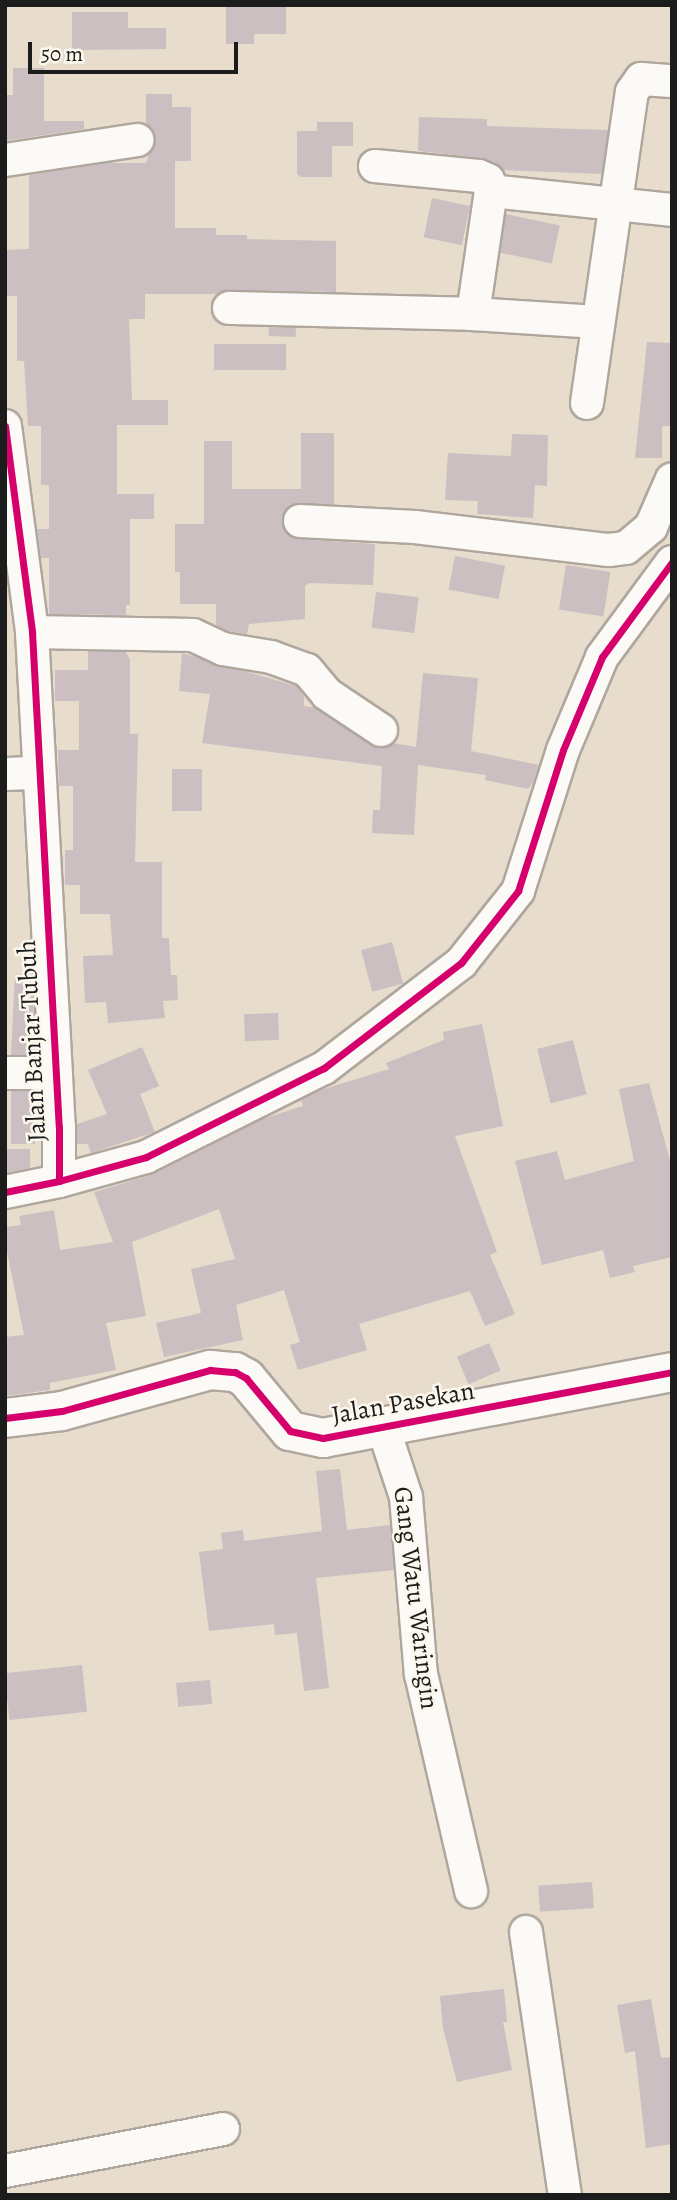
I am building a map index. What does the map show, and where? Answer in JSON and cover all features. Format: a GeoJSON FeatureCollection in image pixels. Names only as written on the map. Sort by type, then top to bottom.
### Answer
{"type":"FeatureCollection","features":[{"type":"Feature","properties":{"kind":"street"},"geometry":{"type":"LineString","coordinates":[[587,403],[634,85],[649,78],[672,81]]}},
{"type":"Feature","properties":{"kind":"street"},"geometry":{"type":"LineString","coordinates":[[5,160],[137,140]]}},
{"type":"Feature","properties":{"kind":"street"},"geometry":{"type":"LineString","coordinates":[[375,166],[480,176],[488,180],[491,191],[474,314]]}},
{"type":"Feature","properties":{"kind":"street"},"geometry":{"type":"LineString","coordinates":[[491,191],[672,210]]}},
{"type":"Feature","properties":{"kind":"street"},"geometry":{"type":"LineString","coordinates":[[229,308],[474,314],[597,322]]}},
{"type":"Feature","properties":{"kind":"street","name":"Jalan Banjar Tubuh"},"geometry":{"type":"LineString","coordinates":[[5,426],[12,526],[32,632],[55,1073],[58,1181]]}},
{"type":"Feature","properties":{"kind":"street"},"geometry":{"type":"LineString","coordinates":[[300,521],[415,527],[609,550],[637,542],[651,527],[672,479]]}},
{"type":"Feature","properties":{"kind":"street"},"geometry":{"type":"LineString","coordinates":[[637,542],[672,557]]}},
{"type":"Feature","properties":{"kind":"street"},"geometry":{"type":"LineString","coordinates":[[5,1192],[146,1157],[324,1068],[461,963],[518,891],[563,750],[601,657],[672,562]]}},
{"type":"Feature","properties":{"kind":"street"},"geometry":{"type":"LineString","coordinates":[[32,632],[194,635],[223,649],[271,657],[307,670],[327,694],[381,730]]}},
{"type":"Feature","properties":{"kind":"street"},"geometry":{"type":"LineString","coordinates":[[5,774],[38,773]]}},
{"type":"Feature","properties":{"kind":"street"},"geometry":{"type":"LineString","coordinates":[[5,1073],[55,1073]]}},
{"type":"Feature","properties":{"kind":"street","name":"Jalan Pasekan"},"geometry":{"type":"LineString","coordinates":[[5,1419],[62,1411],[210,1370],[235,1372],[246,1378],[280,1421],[299,1436],[323,1438],[384,1430],[672,1373]]}},
{"type":"Feature","properties":{"kind":"street","name":"Gang Watu Waringin"},"geometry":{"type":"LineString","coordinates":[[384,1430],[406,1497],[421,1674],[471,1891]]}},
{"type":"Feature","properties":{"kind":"street"},"geometry":{"type":"LineString","coordinates":[[526,1932],[565,2195]]}},
{"type":"Feature","properties":{"kind":"street"},"geometry":{"type":"LineString","coordinates":[[5,2171],[223,2129]]}},
{"type":"Feature","properties":{"kind":"building"},"geometry":{"type":"Polygon","coordinates":[[[226,5],[286,5],[286,34],[254,34],[254,44],[226,44],[226,5]]]}},
{"type":"Feature","properties":{"kind":"building"},"geometry":{"type":"Polygon","coordinates":[[[72,12],[128,12],[128,28],[166,28],[166,49],[72,50],[72,12]]]}},
{"type":"Feature","properties":{"kind":"building"},"geometry":{"type":"Polygon","coordinates":[[[13,68],[44,68],[44,121],[84,121],[84,129],[5,141],[5,95],[13,95],[13,68]]]}},
{"type":"Feature","properties":{"kind":"building"},"geometry":{"type":"Polygon","coordinates":[[[146,94],[172,94],[172,107],[191,107],[191,161],[175,161],[175,228],[216,228],[216,235],[247,235],[247,239],[336,241],[336,292],[229,290],[218,294],[145,294],[145,319],[129,319],[132,400],[168,400],[168,425],[117,425],[117,494],[154,494],[154,519],[130,519],[130,605],[126,605],[126,615],[49,614],[49,558],[41,558],[37,529],[49,529],[49,485],[41,485],[41,426],[28,426],[24,361],[17,361],[17,296],[5,296],[5,250],[29,249],[29,175],[107,163],[146,163],[155,138],[146,124],[146,94]]]}},
{"type":"Feature","properties":{"kind":"building"},"geometry":{"type":"Polygon","coordinates":[[[419,117],[487,119],[487,126],[608,130],[602,174],[503,170],[481,158],[418,151],[419,117]]]}},
{"type":"Feature","properties":{"kind":"building"},"geometry":{"type":"Polygon","coordinates":[[[317,122],[353,122],[353,146],[332,146],[332,177],[301,177],[297,174],[297,131],[317,131],[317,122]]]}},
{"type":"Feature","properties":{"kind":"building"},"geometry":{"type":"Polygon","coordinates":[[[432,198],[470,206],[462,245],[424,237],[432,198]]]}},
{"type":"Feature","properties":{"kind":"building"},"geometry":{"type":"Polygon","coordinates":[[[506,214],[560,225],[552,264],[498,252],[506,214]]]}},
{"type":"Feature","properties":{"kind":"building"},"geometry":{"type":"Polygon","coordinates":[[[269,327],[296,328],[296,337],[269,336],[269,327]]]}},
{"type":"Feature","properties":{"kind":"building"},"geometry":{"type":"Polygon","coordinates":[[[647,342],[672,343],[672,426],[662,426],[662,458],[635,458],[647,342]]]}},
{"type":"Feature","properties":{"kind":"building"},"geometry":{"type":"Polygon","coordinates":[[[214,344],[286,344],[286,370],[214,370],[214,344]]]}},
{"type":"Feature","properties":{"kind":"building"},"geometry":{"type":"Polygon","coordinates":[[[301,433],[334,433],[334,504],[292,504],[284,512],[283,529],[299,539],[375,544],[373,585],[310,583],[305,586],[305,619],[249,624],[247,634],[228,631],[216,625],[216,604],[180,604],[180,572],[175,572],[175,524],[204,524],[204,441],[232,441],[232,489],[301,489],[301,433]]]}},
{"type":"Feature","properties":{"kind":"building"},"geometry":{"type":"Polygon","coordinates":[[[512,434],[548,435],[547,486],[535,485],[533,518],[477,514],[478,501],[445,500],[448,453],[511,456],[512,434]]]}},
{"type":"Feature","properties":{"kind":"building"},"geometry":{"type":"Polygon","coordinates":[[[455,556],[505,566],[499,599],[449,589],[455,556]]]}},
{"type":"Feature","properties":{"kind":"building"},"geometry":{"type":"Polygon","coordinates":[[[566,565],[610,572],[603,616],[559,609],[566,565]]]}},
{"type":"Feature","properties":{"kind":"building"},"geometry":{"type":"Polygon","coordinates":[[[376,592],[419,597],[414,633],[372,628],[376,592]]]}},
{"type":"Feature","properties":{"kind":"building"},"geometry":{"type":"Polygon","coordinates":[[[88,651],[126,652],[130,660],[130,734],[138,734],[135,862],[162,862],[162,938],[169,938],[171,975],[177,975],[178,1000],[163,1001],[165,1018],[108,1023],[106,1002],[85,1003],[83,956],[113,955],[110,914],[80,914],[80,885],[65,885],[65,850],[73,850],[73,786],[59,786],[58,750],[79,750],[79,701],[55,701],[55,670],[88,670],[88,651]]]}},
{"type":"Feature","properties":{"kind":"building"},"geometry":{"type":"Polygon","coordinates":[[[182,653],[296,686],[304,696],[304,706],[316,708],[379,748],[393,743],[416,747],[423,673],[478,678],[471,751],[539,765],[528,789],[485,780],[486,775],[418,765],[414,835],[372,833],[373,810],[380,810],[382,766],[202,743],[210,694],[179,691],[182,653]]]}},
{"type":"Feature","properties":{"kind":"building"},"geometry":{"type":"Polygon","coordinates":[[[172,769],[202,769],[202,811],[172,811],[172,769]]]}},
{"type":"Feature","properties":{"kind":"building"},"geometry":{"type":"Polygon","coordinates":[[[392,942],[403,984],[372,992],[361,950],[392,942]]]}},
{"type":"Feature","properties":{"kind":"building"},"geometry":{"type":"Polygon","coordinates":[[[15,974],[32,974],[36,1055],[11,1055],[15,974]]]}},
{"type":"Feature","properties":{"kind":"building"},"geometry":{"type":"Polygon","coordinates":[[[278,1013],[279,1040],[245,1041],[244,1014],[278,1013]]]}},
{"type":"Feature","properties":{"kind":"building"},"geometry":{"type":"Polygon","coordinates":[[[482,1024],[503,1126],[455,1136],[497,1252],[490,1255],[515,1314],[485,1326],[470,1291],[359,1324],[367,1350],[298,1370],[290,1345],[300,1342],[284,1290],[236,1305],[243,1340],[164,1357],[156,1323],[201,1313],[191,1269],[235,1259],[219,1209],[132,1242],[146,1316],[106,1323],[116,1370],[50,1383],[50,1390],[5,1396],[5,1337],[24,1335],[5,1242],[5,1227],[21,1225],[19,1216],[54,1210],[60,1250],[113,1242],[94,1192],[154,1174],[265,1118],[303,1106],[301,1100],[324,1089],[389,1069],[386,1063],[444,1040],[443,1032],[482,1024]]]}},
{"type":"Feature","properties":{"kind":"building"},"geometry":{"type":"Polygon","coordinates":[[[573,1040],[587,1094],[551,1103],[537,1049],[573,1040]]]}},
{"type":"Feature","properties":{"kind":"building"},"geometry":{"type":"Polygon","coordinates":[[[142,1047],[159,1086],[140,1094],[155,1132],[91,1153],[88,1144],[77,1144],[77,1124],[107,1114],[88,1070],[142,1047]]]}},
{"type":"Feature","properties":{"kind":"building"},"geometry":{"type":"Polygon","coordinates":[[[649,1083],[672,1168],[672,1257],[633,1266],[635,1272],[610,1278],[603,1250],[542,1265],[515,1161],[557,1151],[565,1180],[634,1161],[619,1089],[649,1083]]]}},
{"type":"Feature","properties":{"kind":"building"},"geometry":{"type":"Polygon","coordinates":[[[11,1091],[35,1091],[35,1144],[11,1144],[11,1091]]]}},
{"type":"Feature","properties":{"kind":"building"},"geometry":{"type":"Polygon","coordinates":[[[5,1149],[30,1149],[30,1168],[5,1173],[5,1149]]]}},
{"type":"Feature","properties":{"kind":"building"},"geometry":{"type":"Polygon","coordinates":[[[489,1343],[501,1371],[469,1384],[457,1357],[489,1343]]]}},
{"type":"Feature","properties":{"kind":"building"},"geometry":{"type":"Polygon","coordinates":[[[340,1469],[347,1530],[390,1525],[394,1570],[316,1578],[329,1688],[304,1691],[297,1633],[275,1635],[274,1624],[209,1631],[199,1552],[223,1549],[221,1533],[243,1530],[244,1541],[322,1531],[316,1471],[340,1469]]]}},
{"type":"Feature","properties":{"kind":"building"},"geometry":{"type":"Polygon","coordinates":[[[82,1665],[87,1712],[9,1720],[5,1673],[82,1665]]]}},
{"type":"Feature","properties":{"kind":"building"},"geometry":{"type":"Polygon","coordinates":[[[210,1680],[212,1704],[178,1707],[176,1683],[210,1680]]]}},
{"type":"Feature","properties":{"kind":"building"},"geometry":{"type":"Polygon","coordinates":[[[592,1882],[594,1908],[540,1912],[538,1886],[592,1882]]]}},
{"type":"Feature","properties":{"kind":"building"},"geometry":{"type":"Polygon","coordinates":[[[504,1989],[507,2022],[503,2022],[512,2070],[457,2082],[443,2028],[440,1996],[504,1989]]]}},
{"type":"Feature","properties":{"kind":"building"},"geometry":{"type":"Polygon","coordinates":[[[651,1999],[661,2058],[672,2057],[672,2144],[646,2148],[635,2051],[625,2053],[617,2005],[651,1999]]]}},
{"type":"Feature","properties":{"kind":"cycle path"},"geometry":{"type":"LineString","coordinates":[[5,426],[32,632],[59,1127],[59,1181],[5,1192]]}},
{"type":"Feature","properties":{"kind":"cycle path"},"geometry":{"type":"LineString","coordinates":[[59,1181],[146,1157],[324,1068],[461,963],[518,891],[563,750],[602,657],[672,562]]}},
{"type":"Feature","properties":{"kind":"cycle path"},"geometry":{"type":"LineString","coordinates":[[5,1418],[62,1411],[210,1370],[235,1372],[246,1378],[290,1431],[323,1438],[672,1372]]}}]}
